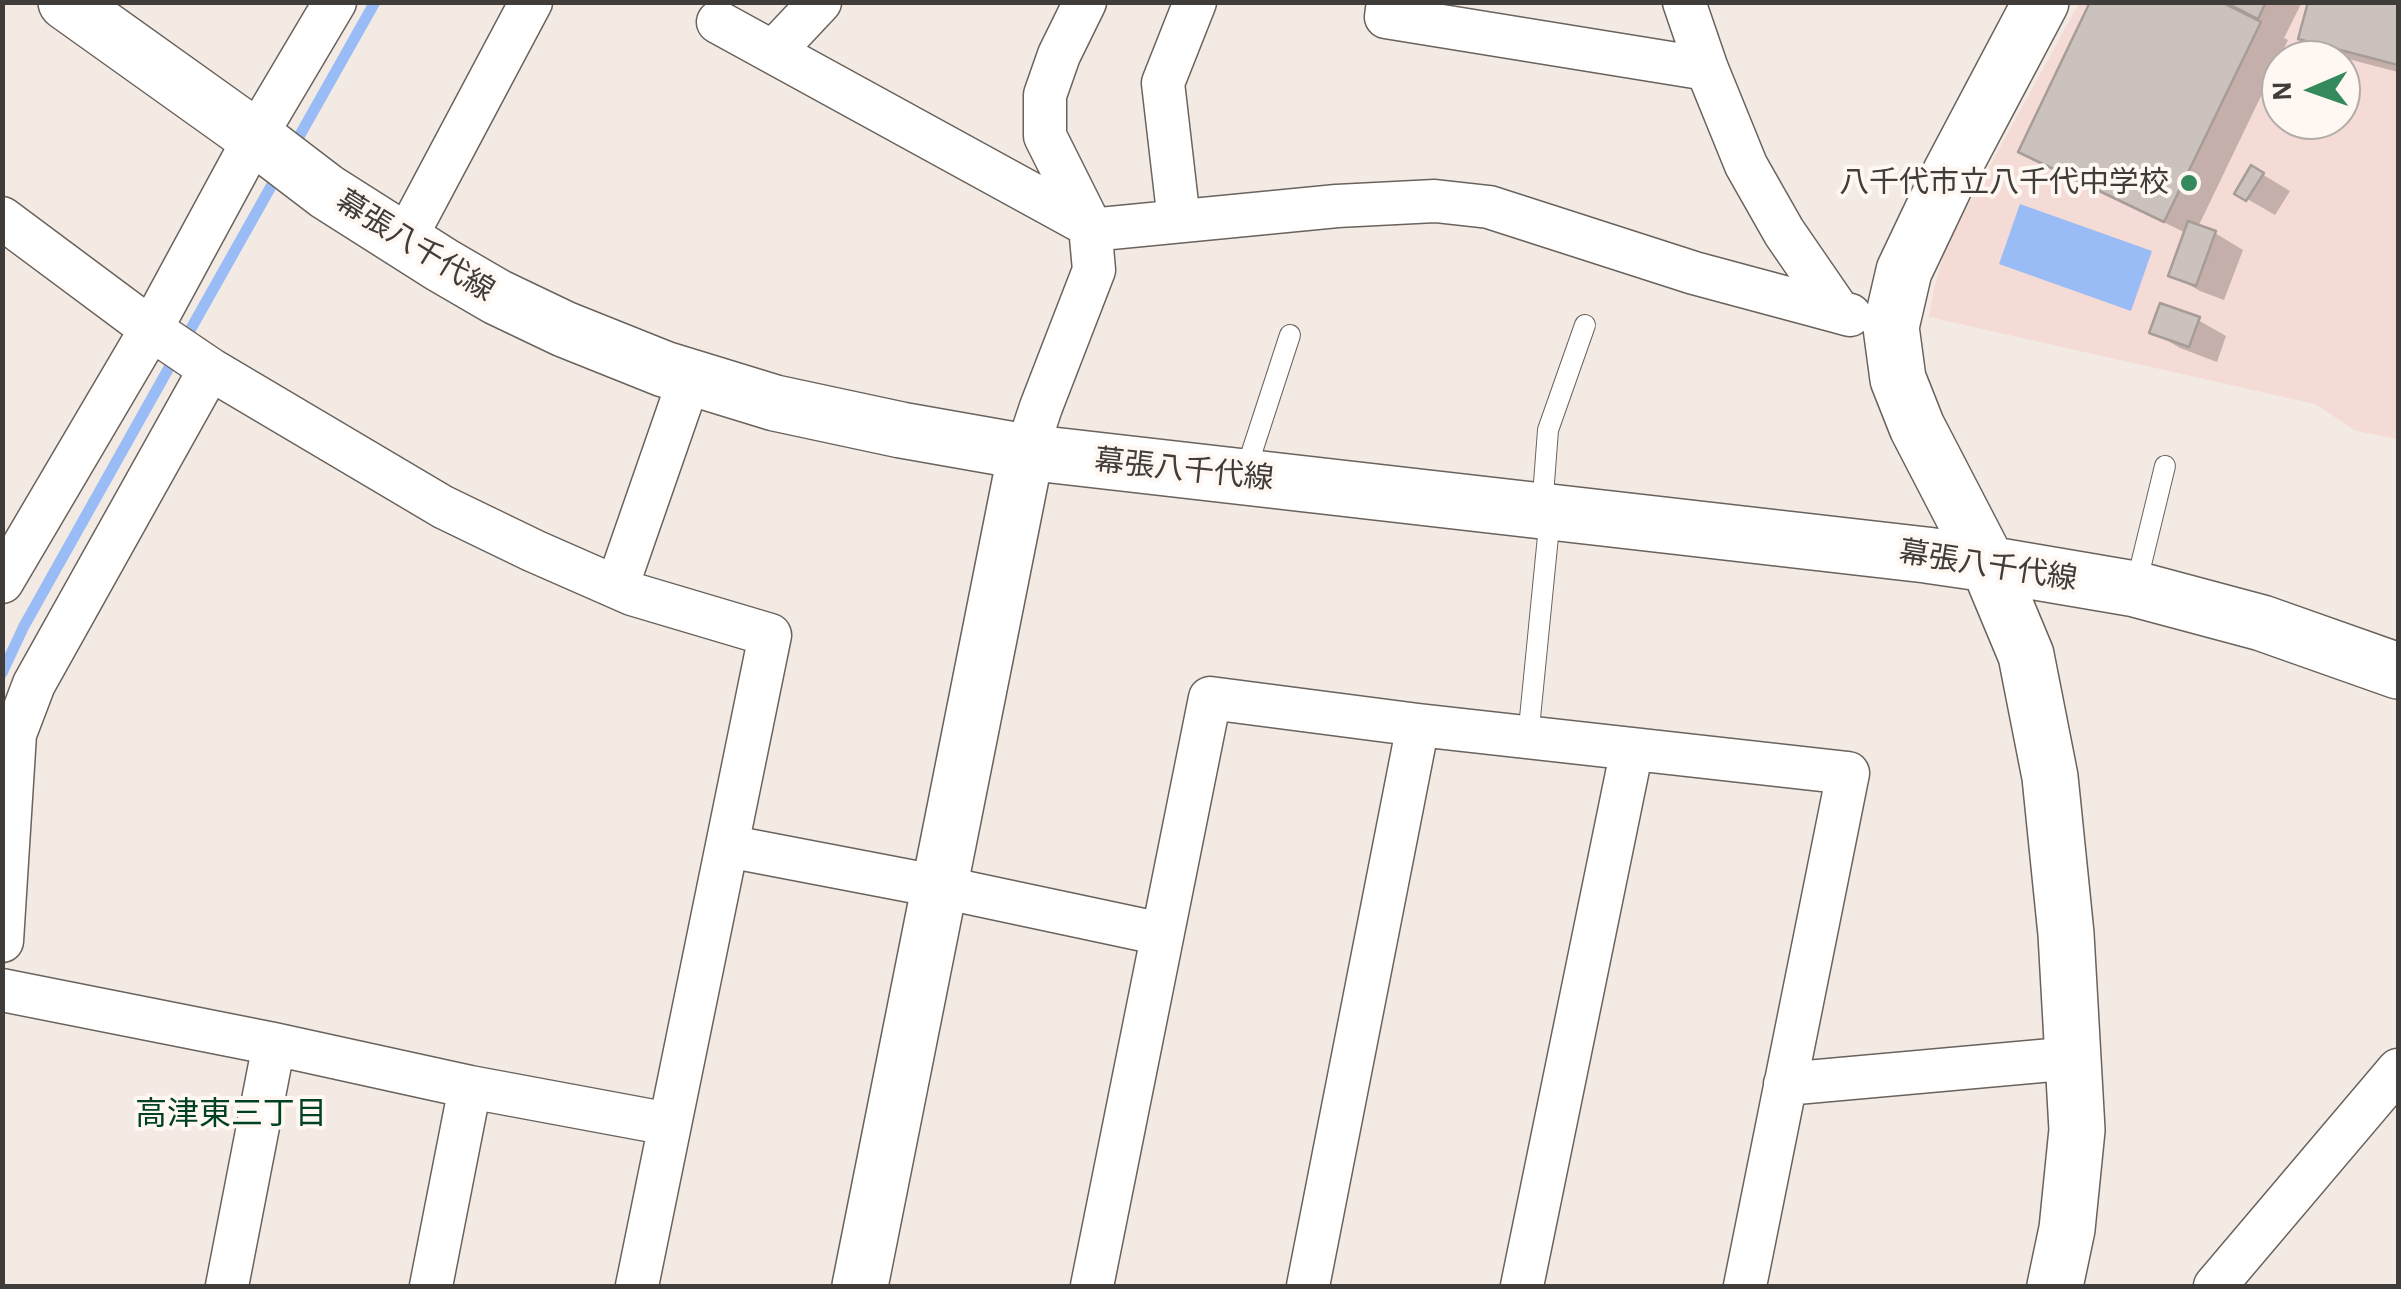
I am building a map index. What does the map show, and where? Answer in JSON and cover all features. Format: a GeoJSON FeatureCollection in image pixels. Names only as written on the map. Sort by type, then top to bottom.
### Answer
{"type":"FeatureCollection","features":[{"type":"Feature","properties":{"kind":"main road","name":"幕張八千代線"},"geometry":{"type":"LineString","coordinates":[[66,2],[327,192],[496,297],[664,370],[775,403],[1026,452],[1988,564],[2135,589],[2396,662]]}},
{"type":"Feature","properties":{"kind":"main road"},"geometry":{"type":"LineString","coordinates":[[2042,2],[1950,172],[1904,271],[1890,327],[1898,379],[1917,427],[1988,564],[2026,655],[2050,777],[2066,934],[2077,1130],[2066,1230],[2055,1286]]}},
{"type":"Feature","properties":{"kind":"main road"},"geometry":{"type":"LineString","coordinates":[[860,1286],[1026,452]]}},
{"type":"Feature","properties":{"kind":"street"},"geometry":{"type":"LineString","coordinates":[[2,582],[151,328],[276,153],[335,2]]}},
{"type":"Feature","properties":{"kind":"street"},"geometry":{"type":"LineString","coordinates":[[404,241],[531,2]]}},
{"type":"Feature","properties":{"kind":"street"},"geometry":{"type":"LineString","coordinates":[[773,52],[820,2]]}},
{"type":"Feature","properties":{"kind":"street"},"geometry":{"type":"LineString","coordinates":[[1026,452],[1094,270],[1090,228],[1046,136],[1044,95],[1058,54],[1086,2]]}},
{"type":"Feature","properties":{"kind":"street"},"geometry":{"type":"LineString","coordinates":[[1178,220],[1163,83],[1195,2]]}},
{"type":"Feature","properties":{"kind":"street"},"geometry":{"type":"LineString","coordinates":[[1388,2],[1386,18],[1707,69]]}},
{"type":"Feature","properties":{"kind":"street"},"geometry":{"type":"LineString","coordinates":[[1684,2],[1746,164],[1784,232],[1839,312]]}},
{"type":"Feature","properties":{"kind":"street"},"geometry":{"type":"LineString","coordinates":[[718,22],[1090,228],[1337,206],[1436,201],[1489,207],[1694,272],[1890,327]]}},
{"type":"Feature","properties":{"kind":"street"},"geometry":{"type":"LineString","coordinates":[[2,218],[210,369],[443,506],[632,594],[770,635],[636,1286]]}},
{"type":"Feature","properties":{"kind":"street"},"geometry":{"type":"LineString","coordinates":[[2,941],[15,734],[34,684],[210,369]]}},
{"type":"Feature","properties":{"kind":"street"},"geometry":{"type":"LineString","coordinates":[[617,587],[690,377]]}},
{"type":"Feature","properties":{"kind":"street"},"geometry":{"type":"LineString","coordinates":[[1092,1286],[1210,698],[1848,773],[1745,1286]]}},
{"type":"Feature","properties":{"kind":"street"},"geometry":{"type":"LineString","coordinates":[[1308,1286],[1418,725]]}},
{"type":"Feature","properties":{"kind":"street"},"geometry":{"type":"LineString","coordinates":[[1522,1286],[1632,749]]}},
{"type":"Feature","properties":{"kind":"street"},"geometry":{"type":"LineString","coordinates":[[727,846],[1162,934]]}},
{"type":"Feature","properties":{"kind":"street"},"geometry":{"type":"LineString","coordinates":[[2,990],[669,1124]]}},
{"type":"Feature","properties":{"kind":"street"},"geometry":{"type":"LineString","coordinates":[[226,1286],[274,1044]]}},
{"type":"Feature","properties":{"kind":"street"},"geometry":{"type":"LineString","coordinates":[[1786,1084],[2074,1058]]}},
{"type":"Feature","properties":{"kind":"street"},"geometry":{"type":"LineString","coordinates":[[2215,1286],[2398,1070]]}},
{"type":"Feature","properties":{"kind":"street"},"geometry":{"type":"LineString","coordinates":[[431,1286],[470,1087]]}},
{"type":"Feature","properties":{"kind":"lane"},"geometry":{"type":"LineString","coordinates":[[1528,738],[1546,512],[1548,430],[1585,325]]}},
{"type":"Feature","properties":{"kind":"lane"},"geometry":{"type":"LineString","coordinates":[[1243,477],[1290,335]]}},
{"type":"Feature","properties":{"kind":"lane"},"geometry":{"type":"LineString","coordinates":[[2135,589],[2165,466]]}},
{"type":"Feature","properties":{"kind":"shaded area","name":"八千代市立八千代中学校"},"geometry":{"type":"Polygon","coordinates":[[[2079,3],[2398,3],[2398,439],[2356,431],[2315,404],[1929,317],[1946,246],[2079,3]]]}},
{"type":"Feature","properties":{"kind":"water"},"geometry":{"type":"Polygon","coordinates":[[[2020,204],[2152,251],[2131,311],[1999,264],[2020,204]]]}},
{"type":"Feature","properties":{"kind":"building"},"geometry":{"type":"Polygon","coordinates":[[[2090,2],[2221,2],[2261,22],[2164,222],[2018,152],[2090,2]]]}},
{"type":"Feature","properties":{"kind":"building"},"geometry":{"type":"Polygon","coordinates":[[[2225,2],[2266,2],[2258,19],[2225,2]]]}},
{"type":"Feature","properties":{"kind":"building"},"geometry":{"type":"Polygon","coordinates":[[[2308,2],[2398,2],[2398,65],[2361,55],[2361,40],[2298,39],[2308,2]]]}},
{"type":"Feature","properties":{"kind":"building"},"geometry":{"type":"Polygon","coordinates":[[[2251,165],[2264,173],[2246,201],[2234,194],[2251,165]]]}},
{"type":"Feature","properties":{"kind":"building"},"geometry":{"type":"Polygon","coordinates":[[[2188,221],[2216,231],[2196,286],[2168,276],[2188,221]]]}},
{"type":"Feature","properties":{"kind":"building"},"geometry":{"type":"Polygon","coordinates":[[[2160,303],[2200,317],[2189,347],[2149,333],[2160,303]]]}},
{"type":"Feature","properties":{"kind":"waterway"},"geometry":{"type":"LineString","coordinates":[[292,149],[375,2]]}},
{"type":"Feature","properties":{"kind":"waterway"},"geometry":{"type":"LineString","coordinates":[[184,341],[278,174]]}},
{"type":"Feature","properties":{"kind":"waterway"},"geometry":{"type":"LineString","coordinates":[[2,673],[24,626],[175,357]]}},
{"type":"Feature","properties":{"kind":"place","name":"八千代市立八千代中学校"},"geometry":{"type":"Point","coordinates":[2189,183]}},
{"type":"Feature","properties":{"kind":"district","name":"高津東三丁目"},"geometry":{"type":"Point","coordinates":[231,1114]}}]}
